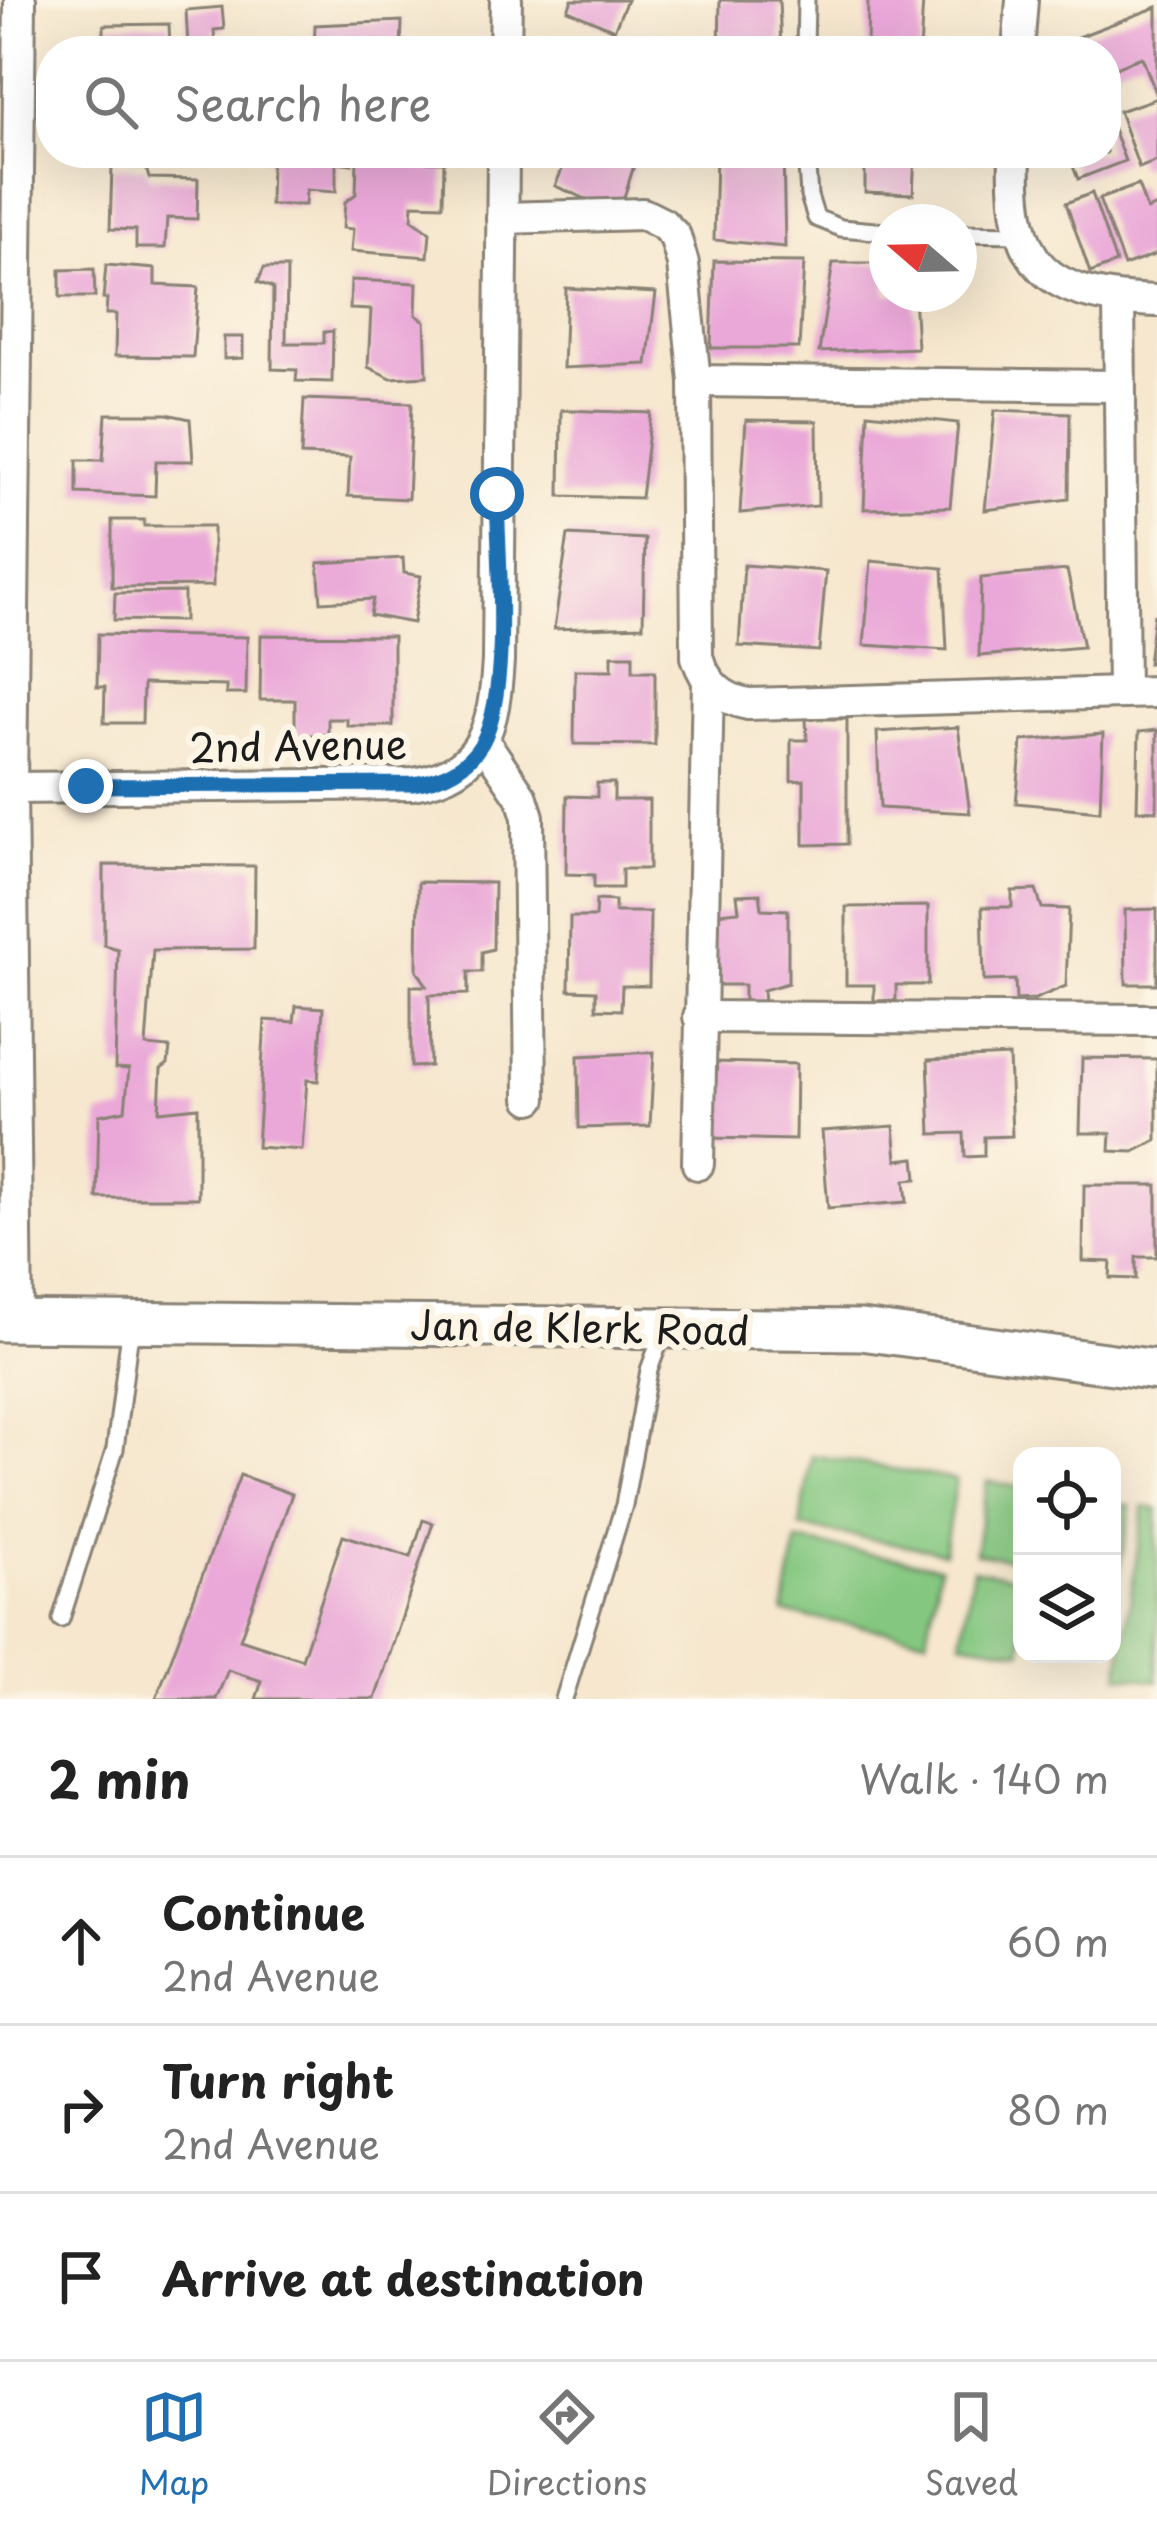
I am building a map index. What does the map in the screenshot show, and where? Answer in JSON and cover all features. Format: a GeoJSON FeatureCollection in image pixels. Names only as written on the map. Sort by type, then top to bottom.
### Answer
{"type":"FeatureCollection","features":[{"type":"Feature","properties":{"kind":"street"},"geometry":{"type":"LineString","coordinates":[[9,1321],[7,873],[20,0]]}},
{"type":"Feature","properties":{"kind":"street"},"geometry":{"type":"LineString","coordinates":[[505,36],[506,0]]}},
{"type":"Feature","properties":{"kind":"street"},"geometry":{"type":"LineString","coordinates":[[1019,36],[1022,0]]}},
{"type":"Feature","properties":{"kind":"street"},"geometry":{"type":"LineString","coordinates":[[503,168],[498,662],[496,699],[483,740],[522,798],[532,846],[531,1098]]}},
{"type":"Feature","properties":{"kind":"street"},"geometry":{"type":"LineString","coordinates":[[1016,168],[1019,234],[1038,264],[1070,288],[1119,299],[1157,301]]}},
{"type":"Feature","properties":{"kind":"street"},"geometry":{"type":"LineString","coordinates":[[502,218],[643,214],[675,236],[683,264],[695,381],[698,657],[707,681],[698,1165]]}},
{"type":"Feature","properties":{"kind":"street"},"geometry":{"type":"LineString","coordinates":[[1119,299],[1124,693]]}},
{"type":"Feature","properties":{"kind":"street"},"geometry":{"type":"LineString","coordinates":[[695,381],[1117,386]]}},
{"type":"Feature","properties":{"kind":"street"},"geometry":{"type":"LineString","coordinates":[[707,681],[733,701],[748,704],[1157,692]]}},
{"type":"Feature","properties":{"kind":"street","name":"2nd Avenue"},"geometry":{"type":"LineString","coordinates":[[11,788],[413,784],[453,772],[483,740]]}},
{"type":"Feature","properties":{"kind":"street"},"geometry":{"type":"LineString","coordinates":[[699,1017],[1157,1019]]}},
{"type":"Feature","properties":{"kind":"street","name":"Jan de Klerk Road"},"geometry":{"type":"LineString","coordinates":[[9,1321],[861,1330],[1157,1370]]}},
{"type":"Feature","properties":{"kind":"lane"},"geometry":{"type":"LineString","coordinates":[[806,0],[806,36]]}},
{"type":"Feature","properties":{"kind":"lane"},"geometry":{"type":"LineString","coordinates":[[807,168],[808,196],[816,218],[841,228],[869,230]]}},
{"type":"Feature","properties":{"kind":"lane"},"geometry":{"type":"LineString","coordinates":[[977,233],[1019,234]]}},
{"type":"Feature","properties":{"kind":"lane"},"geometry":{"type":"LineString","coordinates":[[61,1619],[115,1449],[132,1321]]}},
{"type":"Feature","properties":{"kind":"lane"},"geometry":{"type":"LineString","coordinates":[[564,1699],[624,1505],[649,1370],[665,1325]]}},
{"type":"Feature","properties":{"kind":"green space"},"geometry":{"type":"Polygon","coordinates":[[[812,1455],[956,1480],[944,1552],[800,1527],[812,1455]]]}},
{"type":"Feature","properties":{"kind":"green space"},"geometry":{"type":"Polygon","coordinates":[[[987,1481],[1013,1486],[1013,1560],[975,1553],[987,1481]]]}},
{"type":"Feature","properties":{"kind":"green space"},"geometry":{"type":"Polygon","coordinates":[[[1121,1504],[1131,1506],[1121,1561],[1121,1504]]]}},
{"type":"Feature","properties":{"kind":"green space"},"geometry":{"type":"Polygon","coordinates":[[[1144,1507],[1157,1509],[1157,1681],[1119,1675],[1144,1507]]]}},
{"type":"Feature","properties":{"kind":"green space"},"geometry":{"type":"Polygon","coordinates":[[[797,1541],[940,1566],[927,1638],[784,1613],[797,1541]]]}},
{"type":"Feature","properties":{"kind":"green space"},"geometry":{"type":"Polygon","coordinates":[[[973,1569],[1013,1576],[1013,1650],[961,1641],[973,1569]]]}},
{"type":"Feature","properties":{"kind":"building"},"geometry":{"type":"Polygon","coordinates":[[[572,0],[627,0],[614,30],[568,10],[572,0]]]}},
{"type":"Feature","properties":{"kind":"building"},"geometry":{"type":"Polygon","coordinates":[[[720,0],[779,0],[780,36],[719,36],[720,0]]]}},
{"type":"Feature","properties":{"kind":"building"},"geometry":{"type":"Polygon","coordinates":[[[868,0],[923,0],[921,36],[867,36],[868,0]]]}},
{"type":"Feature","properties":{"kind":"building"},"geometry":{"type":"Polygon","coordinates":[[[222,7],[224,29],[214,30],[214,36],[187,36],[186,10],[222,7]]]}},
{"type":"Feature","properties":{"kind":"building"},"geometry":{"type":"Polygon","coordinates":[[[1157,7],[1157,96],[1142,57],[1121,65],[1121,36],[1081,36],[1157,7]]]}},
{"type":"Feature","properties":{"kind":"building"},"geometry":{"type":"Polygon","coordinates":[[[402,21],[402,36],[315,36],[315,25],[402,21]]]}},
{"type":"Feature","properties":{"kind":"building"},"geometry":{"type":"Polygon","coordinates":[[[169,24],[169,36],[104,36],[104,25],[169,24]]]}},
{"type":"Feature","properties":{"kind":"building"},"geometry":{"type":"Polygon","coordinates":[[[1157,98],[1157,161],[1139,168],[1121,110],[1157,98]]]}},
{"type":"Feature","properties":{"kind":"building"},"geometry":{"type":"Polygon","coordinates":[[[112,168],[146,168],[149,178],[198,179],[197,219],[167,218],[165,248],[136,248],[136,230],[110,229],[112,168]]]}},
{"type":"Feature","properties":{"kind":"building"},"geometry":{"type":"Polygon","coordinates":[[[271,168],[336,168],[336,192],[306,190],[305,205],[270,205],[271,168]]]}},
{"type":"Feature","properties":{"kind":"building"},"geometry":{"type":"Polygon","coordinates":[[[357,168],[444,168],[443,205],[413,204],[412,219],[430,232],[428,257],[351,251],[353,229],[343,228],[345,202],[356,194],[357,168]]]}},
{"type":"Feature","properties":{"kind":"building"},"geometry":{"type":"Polygon","coordinates":[[[563,168],[633,168],[619,213],[555,186],[563,168]]]}},
{"type":"Feature","properties":{"kind":"building"},"geometry":{"type":"Polygon","coordinates":[[[716,168],[783,168],[785,247],[714,240],[716,168]]]}},
{"type":"Feature","properties":{"kind":"building"},"geometry":{"type":"Polygon","coordinates":[[[865,168],[914,168],[913,194],[865,192],[865,168]]]}},
{"type":"Feature","properties":{"kind":"building"},"geometry":{"type":"Polygon","coordinates":[[[1074,168],[1107,168],[1078,179],[1074,168]]]}},
{"type":"Feature","properties":{"kind":"building"},"geometry":{"type":"Polygon","coordinates":[[[1138,185],[1147,210],[1157,206],[1157,254],[1124,266],[1099,199],[1138,185]]]}},
{"type":"Feature","properties":{"kind":"building"},"geometry":{"type":"Polygon","coordinates":[[[1092,193],[1116,263],[1090,273],[1066,203],[1092,193]]]}},
{"type":"Feature","properties":{"kind":"building"},"geometry":{"type":"Polygon","coordinates":[[[714,261],[804,262],[799,348],[711,348],[714,261]]]}},
{"type":"Feature","properties":{"kind":"building"},"geometry":{"type":"Polygon","coordinates":[[[833,263],[869,263],[869,312],[915,312],[917,348],[819,352],[833,263]]]}},
{"type":"Feature","properties":{"kind":"building"},"geometry":{"type":"Polygon","coordinates":[[[106,265],[155,269],[155,285],[198,287],[193,357],[115,356],[116,314],[106,314],[107,299],[103,299],[106,265]]]}},
{"type":"Feature","properties":{"kind":"building"},"geometry":{"type":"Polygon","coordinates":[[[264,268],[287,268],[286,343],[324,343],[324,332],[333,331],[332,382],[296,381],[297,370],[272,369],[273,288],[258,282],[264,268]]]}},
{"type":"Feature","properties":{"kind":"building"},"geometry":{"type":"Polygon","coordinates":[[[94,269],[95,297],[60,297],[60,270],[94,269]]]}},
{"type":"Feature","properties":{"kind":"building"},"geometry":{"type":"Polygon","coordinates":[[[351,280],[417,283],[416,315],[425,321],[427,376],[391,378],[368,367],[371,310],[350,309],[351,280]]]}},
{"type":"Feature","properties":{"kind":"building"},"geometry":{"type":"Polygon","coordinates":[[[566,288],[656,293],[647,364],[563,368],[566,288]]]}},
{"type":"Feature","properties":{"kind":"building"},"geometry":{"type":"Polygon","coordinates":[[[224,337],[243,337],[243,358],[224,359],[224,337]]]}},
{"type":"Feature","properties":{"kind":"building"},"geometry":{"type":"Polygon","coordinates":[[[304,399],[412,403],[408,499],[348,496],[350,457],[301,455],[304,399]]]}},
{"type":"Feature","properties":{"kind":"building"},"geometry":{"type":"Polygon","coordinates":[[[561,410],[651,413],[641,498],[560,496],[561,410]]]}},
{"type":"Feature","properties":{"kind":"building"},"geometry":{"type":"Polygon","coordinates":[[[995,410],[1070,413],[1069,499],[985,510],[995,410]]]}},
{"type":"Feature","properties":{"kind":"building"},"geometry":{"type":"Polygon","coordinates":[[[868,413],[958,423],[950,507],[864,509],[868,413]]]}},
{"type":"Feature","properties":{"kind":"building"},"geometry":{"type":"Polygon","coordinates":[[[106,414],[167,414],[190,419],[193,461],[156,461],[155,496],[77,493],[77,460],[103,460],[106,414]]]}},
{"type":"Feature","properties":{"kind":"building"},"geometry":{"type":"Polygon","coordinates":[[[746,420],[817,421],[818,506],[740,513],[746,420]]]}},
{"type":"Feature","properties":{"kind":"building"},"geometry":{"type":"Polygon","coordinates":[[[112,520],[144,520],[144,526],[213,526],[213,586],[112,587],[112,520]]]}},
{"type":"Feature","properties":{"kind":"building"},"geometry":{"type":"Polygon","coordinates":[[[568,535],[645,539],[643,626],[554,629],[568,535]]]}},
{"type":"Feature","properties":{"kind":"building"},"geometry":{"type":"Polygon","coordinates":[[[403,558],[404,573],[421,576],[413,623],[370,615],[373,599],[321,602],[318,563],[403,558]]]}},
{"type":"Feature","properties":{"kind":"building"},"geometry":{"type":"Polygon","coordinates":[[[871,561],[943,568],[947,650],[864,645],[871,561]]]}},
{"type":"Feature","properties":{"kind":"building"},"geometry":{"type":"Polygon","coordinates":[[[744,565],[826,571],[819,651],[739,646],[744,565]]]}},
{"type":"Feature","properties":{"kind":"building"},"geometry":{"type":"Polygon","coordinates":[[[1067,570],[1083,647],[979,656],[981,578],[1067,570]]]}},
{"type":"Feature","properties":{"kind":"building"},"geometry":{"type":"Polygon","coordinates":[[[184,592],[184,621],[114,620],[115,593],[184,592]]]}},
{"type":"Feature","properties":{"kind":"building"},"geometry":{"type":"Polygon","coordinates":[[[1154,614],[1157,662],[1148,663],[1154,614]]]}},
{"type":"Feature","properties":{"kind":"building"},"geometry":{"type":"Polygon","coordinates":[[[98,634],[247,637],[246,694],[226,694],[226,686],[143,684],[142,723],[104,723],[105,687],[97,687],[98,634]]]}},
{"type":"Feature","properties":{"kind":"building"},"geometry":{"type":"Polygon","coordinates":[[[261,635],[393,636],[393,726],[347,726],[347,719],[328,719],[328,735],[295,735],[295,700],[260,700],[261,635]]]}},
{"type":"Feature","properties":{"kind":"building"},"geometry":{"type":"Polygon","coordinates":[[[612,655],[633,655],[633,671],[655,671],[655,745],[574,744],[575,670],[612,670],[612,655]]]}},
{"type":"Feature","properties":{"kind":"building"},"geometry":{"type":"Polygon","coordinates":[[[806,719],[847,719],[847,844],[804,845],[804,780],[791,781],[791,740],[807,740],[806,719]]]}},
{"type":"Feature","properties":{"kind":"building"},"geometry":{"type":"Polygon","coordinates":[[[958,727],[970,813],[880,808],[877,732],[958,727]]]}},
{"type":"Feature","properties":{"kind":"building"},"geometry":{"type":"Polygon","coordinates":[[[1157,730],[1157,811],[1137,810],[1139,732],[1157,730]]]}},
{"type":"Feature","properties":{"kind":"building"},"geometry":{"type":"Polygon","coordinates":[[[1103,734],[1100,811],[1016,803],[1022,741],[1103,734]]]}},
{"type":"Feature","properties":{"kind":"building"},"geometry":{"type":"Polygon","coordinates":[[[597,783],[614,783],[614,800],[649,800],[649,869],[622,869],[622,888],[594,888],[594,875],[566,874],[567,796],[597,797],[597,783]]]}},
{"type":"Feature","properties":{"kind":"building"},"geometry":{"type":"Polygon","coordinates":[[[104,865],[255,866],[254,949],[153,950],[146,1046],[170,1048],[168,1064],[161,1069],[159,1111],[198,1107],[198,1198],[97,1198],[99,1115],[125,1110],[129,1069],[115,1068],[118,949],[104,945],[104,865]]]}},
{"type":"Feature","properties":{"kind":"building"},"geometry":{"type":"Polygon","coordinates":[[[418,882],[494,883],[493,949],[482,952],[482,972],[468,972],[468,994],[429,995],[430,1066],[411,1067],[411,986],[427,986],[417,970],[418,882]]]}},
{"type":"Feature","properties":{"kind":"building"},"geometry":{"type":"Polygon","coordinates":[[[1036,890],[1042,908],[1069,909],[1066,986],[1035,999],[1016,1000],[1015,980],[984,981],[982,907],[1012,907],[1012,891],[1036,890]]]}},
{"type":"Feature","properties":{"kind":"building"},"geometry":{"type":"Polygon","coordinates":[[[760,894],[762,909],[788,910],[788,983],[763,990],[764,1004],[744,1001],[744,985],[707,985],[708,914],[739,911],[737,895],[760,894]]]}},
{"type":"Feature","properties":{"kind":"building"},"geometry":{"type":"Polygon","coordinates":[[[596,900],[615,901],[615,912],[650,912],[649,986],[622,986],[621,1010],[596,1009],[596,991],[569,990],[570,917],[595,917],[596,900]]]}},
{"type":"Feature","properties":{"kind":"building"},"geometry":{"type":"Polygon","coordinates":[[[928,906],[928,985],[896,985],[896,1000],[874,1001],[874,985],[846,985],[846,907],[928,906]]]}},
{"type":"Feature","properties":{"kind":"building"},"geometry":{"type":"Polygon","coordinates":[[[1157,909],[1157,984],[1126,984],[1125,910],[1157,909]]]}},
{"type":"Feature","properties":{"kind":"building"},"geometry":{"type":"Polygon","coordinates":[[[296,1006],[323,1008],[318,1081],[307,1080],[302,1150],[257,1147],[265,1020],[294,1022],[296,1006]]]}},
{"type":"Feature","properties":{"kind":"building"},"geometry":{"type":"Polygon","coordinates":[[[654,1052],[650,1126],[579,1128],[578,1056],[654,1052]]]}},
{"type":"Feature","properties":{"kind":"building"},"geometry":{"type":"Polygon","coordinates":[[[1009,1056],[1012,1136],[984,1137],[984,1156],[965,1157],[964,1133],[931,1134],[928,1060],[1009,1056]]]}},
{"type":"Feature","properties":{"kind":"building"},"geometry":{"type":"Polygon","coordinates":[[[1082,1058],[1157,1059],[1157,1140],[1134,1152],[1110,1151],[1111,1133],[1080,1133],[1082,1058]]]}},
{"type":"Feature","properties":{"kind":"building"},"geometry":{"type":"Polygon","coordinates":[[[712,1062],[796,1064],[795,1140],[711,1138],[712,1062]]]}},
{"type":"Feature","properties":{"kind":"building"},"geometry":{"type":"Polygon","coordinates":[[[894,1126],[897,1160],[915,1158],[917,1179],[905,1180],[907,1202],[828,1208],[822,1131],[894,1126]]]}},
{"type":"Feature","properties":{"kind":"building"},"geometry":{"type":"Polygon","coordinates":[[[1084,1185],[1157,1185],[1157,1257],[1136,1257],[1136,1279],[1110,1278],[1111,1262],[1083,1261],[1084,1185]]]}},
{"type":"Feature","properties":{"kind":"building"},"geometry":{"type":"Polygon","coordinates":[[[240,1475],[292,1494],[240,1639],[302,1659],[343,1535],[411,1557],[423,1520],[433,1523],[375,1699],[256,1699],[262,1681],[228,1670],[216,1699],[156,1699],[240,1475]]]}},
{"type":"Feature","properties":{"kind":"route"},"geometry":{"type":"LineString","coordinates":[[86,786],[413,784],[453,772],[483,740],[496,699],[497,494]]}}]}
